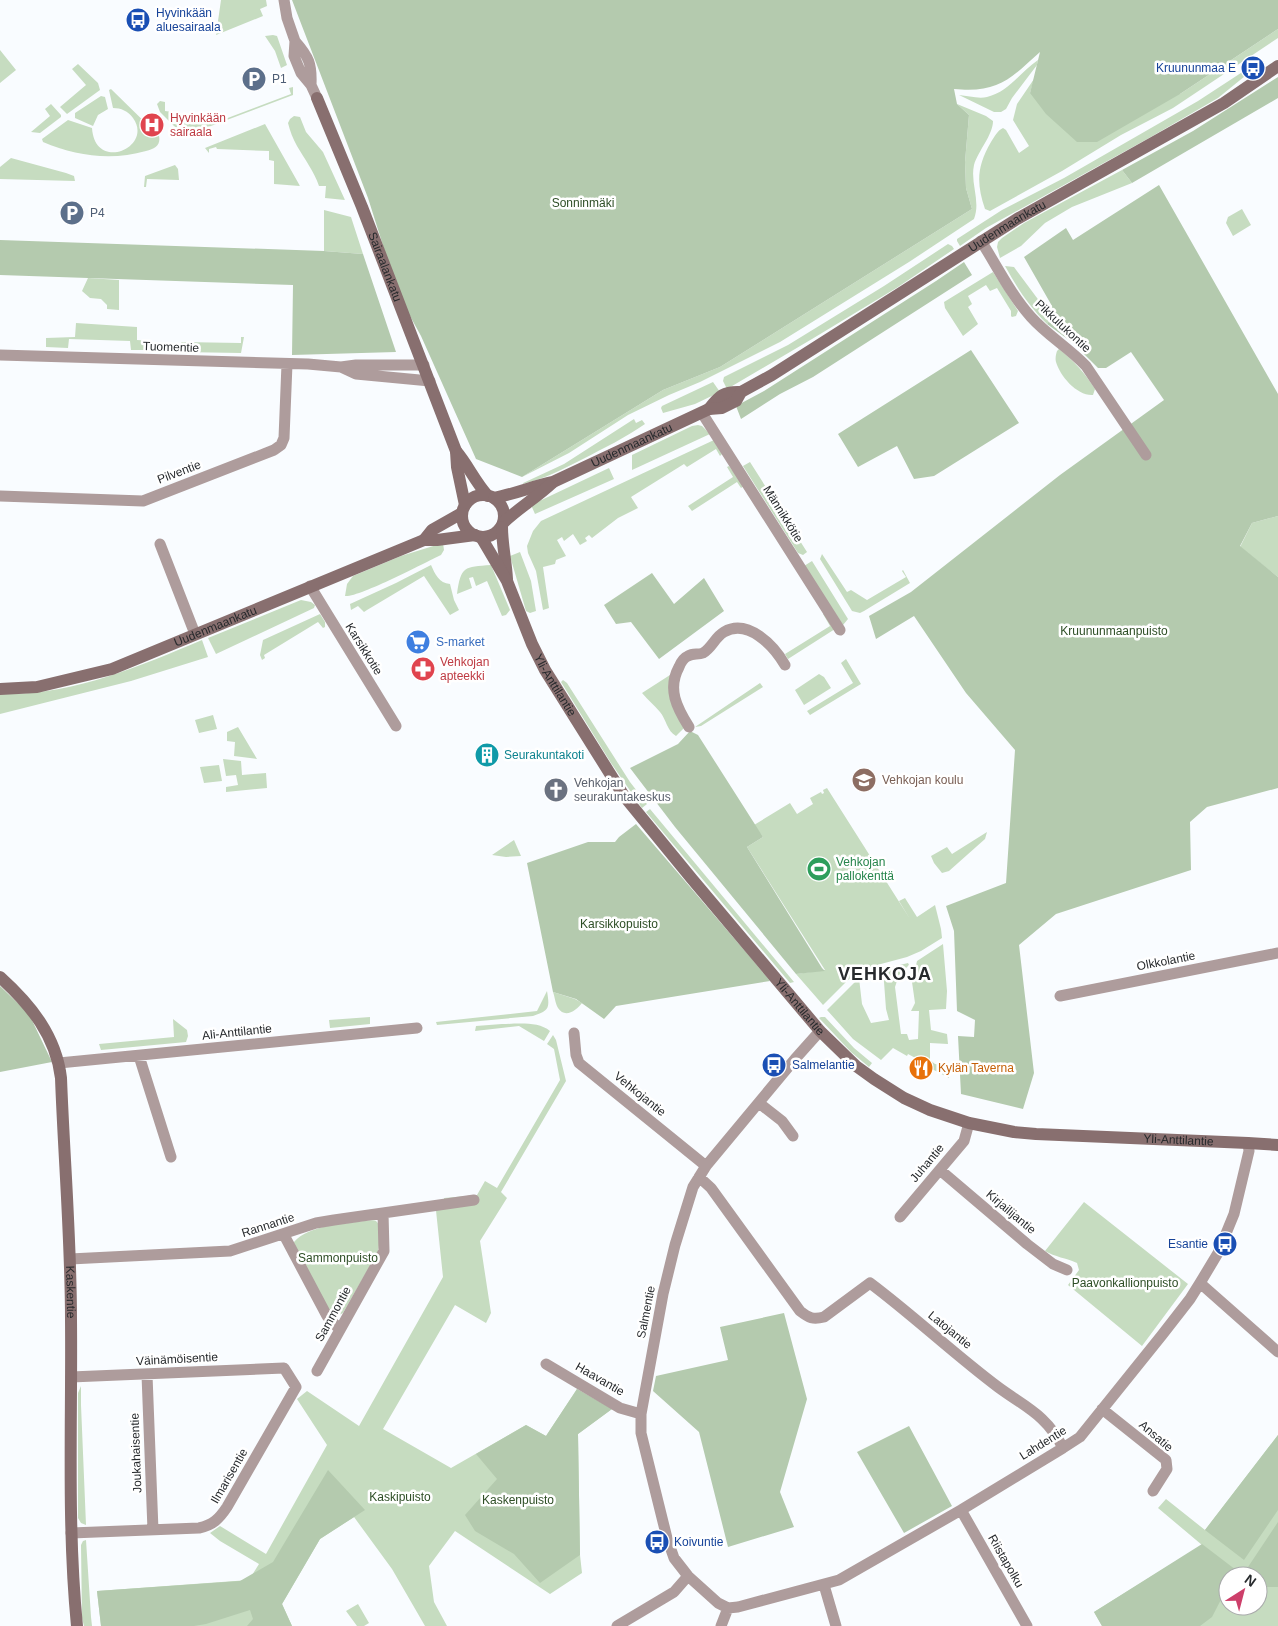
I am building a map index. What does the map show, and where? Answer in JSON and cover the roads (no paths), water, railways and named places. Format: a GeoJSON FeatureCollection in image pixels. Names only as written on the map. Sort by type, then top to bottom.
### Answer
{"type":"FeatureCollection","features":[{"type":"Feature","properties":{"kind":"street","name":"Sairaalankatu"},"geometry":{"type":"LineString","coordinates":[[284,0],[287,18],[295,42],[294,56],[301,73],[311,85],[317,98],[362,207],[456,451],[464,509]]}},
{"type":"Feature","properties":{"kind":"street","name":"Uudenmaankatu"},"geometry":{"type":"LineString","coordinates":[[491,497],[553,482],[705,411],[718,398],[731,391],[742,392],[772,375],[1017,219],[1224,103],[1278,66]]}},
{"type":"Feature","properties":{"kind":"street","name":"Pikkulukontie"},"geometry":{"type":"LineString","coordinates":[[981,242],[1021,305],[1031,317],[1040,327],[1076,355],[1086,366],[1146,455]]}},
{"type":"Feature","properties":{"kind":"street","name":"Tuomentie"},"geometry":{"type":"LineString","coordinates":[[0,356],[341,367],[356,365],[424,365]]}},
{"type":"Feature","properties":{"kind":"street","name":"Pilventie"},"geometry":{"type":"LineString","coordinates":[[0,496],[143,501],[274,450],[281,445],[284,438],[287,364]]}},
{"type":"Feature","properties":{"kind":"street","name":"Tuomentie"},"geometry":{"type":"LineString","coordinates":[[341,367],[356,374],[430,382]]}},
{"type":"Feature","properties":{"kind":"street","name":"Männikkötie"},"geometry":{"type":"LineString","coordinates":[[705,411],[840,630]]}},
{"type":"Feature","properties":{"kind":"street","name":"Sairaalankatu"},"geometry":{"type":"LineString","coordinates":[[456,451],[466,463],[478,485],[491,497]]}},
{"type":"Feature","properties":{"kind":"street","name":"Uudenmaankatu"},"geometry":{"type":"LineString","coordinates":[[502,524],[553,482]]}},
{"type":"Feature","properties":{"kind":"street"},"geometry":{"type":"LineString","coordinates":[[475,496],[491,497],[500,503],[503,509],[502,524],[493,535],[478,536],[469,532],[462,520],[464,509],[475,496]]}},
{"type":"Feature","properties":{"kind":"street","name":"Uudenmaankatu"},"geometry":{"type":"LineString","coordinates":[[424,540],[432,530],[464,509]]}},
{"type":"Feature","properties":{"kind":"street","name":"Yli-Anttilantie"},"geometry":{"type":"LineString","coordinates":[[502,524],[507,581]]}},
{"type":"Feature","properties":{"kind":"street","name":"Uudenmaankatu"},"geometry":{"type":"LineString","coordinates":[[0,689],[37,687],[112,669],[424,540],[478,536]]}},
{"type":"Feature","properties":{"kind":"street","name":"Yli-Anttilantie"},"geometry":{"type":"LineString","coordinates":[[478,536],[507,581],[532,644],[545,670],[624,796],[820,1031],[856,1066],[889,1089],[930,1110],[970,1123],[1014,1132],[1278,1145]]}},
{"type":"Feature","properties":{"kind":"street"},"geometry":{"type":"LineString","coordinates":[[160,544],[195,634]]}},
{"type":"Feature","properties":{"kind":"street","name":"Karsikkotie"},"geometry":{"type":"LineString","coordinates":[[310,586],[396,726]]}},
{"type":"Feature","properties":{"kind":"street"},"geometry":{"type":"LineString","coordinates":[[689,727],[678,710],[673,695],[674,676],[682,660],[690,654],[701,654],[725,631],[736,628],[748,630],[759,636],[771,645],[784,666]]}},
{"type":"Feature","properties":{"kind":"street","name":"Olkkolantie"},"geometry":{"type":"LineString","coordinates":[[1060,996],[1278,953]]}},
{"type":"Feature","properties":{"kind":"street","name":"Kaskentie"},"geometry":{"type":"LineString","coordinates":[[0,977],[24,1000],[37,1016],[51,1041],[59,1063],[70,1259],[70,1480],[76,1626]]}},
{"type":"Feature","properties":{"kind":"street","name":"Ali-Anttilantie"},"geometry":{"type":"LineString","coordinates":[[59,1063],[417,1028]]}},
{"type":"Feature","properties":{"kind":"street","name":"Salmentie"},"geometry":{"type":"LineString","coordinates":[[733,1607],[718,1602],[688,1576],[674,1558],[666,1538],[641,1433],[642,1414],[663,1294],[675,1245],[693,1187],[706,1166],[820,1031]]}},
{"type":"Feature","properties":{"kind":"street","name":"Vehkojantie"},"geometry":{"type":"LineString","coordinates":[[574,1034],[576,1055],[579,1063],[706,1166]]}},
{"type":"Feature","properties":{"kind":"street"},"geometry":{"type":"LineString","coordinates":[[139,1056],[171,1157]]}},
{"type":"Feature","properties":{"kind":"street"},"geometry":{"type":"LineString","coordinates":[[759,1103],[782,1121],[793,1136]]}},
{"type":"Feature","properties":{"kind":"street","name":"Juhantie"},"geometry":{"type":"LineString","coordinates":[[900,1217],[964,1141],[970,1123]]}},
{"type":"Feature","properties":{"kind":"street","name":"Lahdentie"},"geometry":{"type":"LineString","coordinates":[[733,1607],[838,1580],[961,1510],[1080,1437],[1179,1313],[1200,1283],[1218,1252],[1234,1214],[1249,1151],[1248,1143]]}},
{"type":"Feature","properties":{"kind":"street","name":"Kirjailijantie"},"geometry":{"type":"LineString","coordinates":[[940,1170],[1040,1254],[1067,1270]]}},
{"type":"Feature","properties":{"kind":"street","name":"Latojantie"},"geometry":{"type":"LineString","coordinates":[[699,1177],[711,1188],[800,1311],[808,1318],[824,1317],[870,1283],[998,1387],[1033,1411],[1052,1429],[1063,1448]]}},
{"type":"Feature","properties":{"kind":"street","name":"Rannantie"},"geometry":{"type":"LineString","coordinates":[[70,1259],[225,1251],[242,1248],[325,1222],[393,1210],[474,1200]]}},
{"type":"Feature","properties":{"kind":"street","name":"Sammontie"},"geometry":{"type":"LineString","coordinates":[[317,1371],[384,1251],[384,1213]]}},
{"type":"Feature","properties":{"kind":"street"},"geometry":{"type":"LineString","coordinates":[[284,1235],[327,1316],[340,1330]]}},
{"type":"Feature","properties":{"kind":"street"},"geometry":{"type":"LineString","coordinates":[[1200,1283],[1278,1352]]}},
{"type":"Feature","properties":{"kind":"street","name":"Haavantie"},"geometry":{"type":"LineString","coordinates":[[546,1364],[620,1408],[642,1414]]}},
{"type":"Feature","properties":{"kind":"street","name":"Väinämöisentie"},"geometry":{"type":"LineString","coordinates":[[71,1377],[284,1368]]}},
{"type":"Feature","properties":{"kind":"street","name":"Ilmarisentie"},"geometry":{"type":"LineString","coordinates":[[71,1533],[199,1528],[211,1525],[220,1518],[296,1387],[284,1368]]}},
{"type":"Feature","properties":{"kind":"street","name":"Joukahaisentie"},"geometry":{"type":"LineString","coordinates":[[147,1375],[153,1530]]}},
{"type":"Feature","properties":{"kind":"street","name":"Ansatie"},"geometry":{"type":"LineString","coordinates":[[1102,1409],[1166,1460],[1167,1470],[1152,1491]]}},
{"type":"Feature","properties":{"kind":"street","name":"Riistapolku"},"geometry":{"type":"LineString","coordinates":[[961,1510],[1027,1626]]}},
{"type":"Feature","properties":{"kind":"street"},"geometry":{"type":"LineString","coordinates":[[617,1626],[674,1592],[688,1576]]}},
{"type":"Feature","properties":{"kind":"street"},"geometry":{"type":"LineString","coordinates":[[824,1585],[836,1626]]}},
{"type":"Feature","properties":{"kind":"street"},"geometry":{"type":"LineString","coordinates":[[721,1626],[733,1607]]}},
{"type":"Feature","properties":{"kind":"place","name":"Hyvinkään aluesairaala"},"geometry":{"type":"Point","coordinates":[138,20]}},
{"type":"Feature","properties":{"kind":"place","name":"Kruununmaa E"},"geometry":{"type":"Point","coordinates":[1253,68]}},
{"type":"Feature","properties":{"kind":"place","name":"P1"},"geometry":{"type":"Point","coordinates":[254,79]}},
{"type":"Feature","properties":{"kind":"place","name":"Hyvinkään sairaala"},"geometry":{"type":"Point","coordinates":[152,125]}},
{"type":"Feature","properties":{"kind":"place","name":"P4"},"geometry":{"type":"Point","coordinates":[72,213]}},
{"type":"Feature","properties":{"kind":"place","name":"S-market"},"geometry":{"type":"Point","coordinates":[418,642]}},
{"type":"Feature","properties":{"kind":"place","name":"Vehkojan apteekki"},"geometry":{"type":"Point","coordinates":[423,669]}},
{"type":"Feature","properties":{"kind":"place","name":"Seurakuntakoti"},"geometry":{"type":"Point","coordinates":[487,755]}},
{"type":"Feature","properties":{"kind":"place","name":"Vehkojan koulu"},"geometry":{"type":"Point","coordinates":[864,780]}},
{"type":"Feature","properties":{"kind":"place","name":"Vehkojan seurakuntakeskus"},"geometry":{"type":"Point","coordinates":[556,790]}},
{"type":"Feature","properties":{"kind":"place","name":"Vehkojan pallokenttä"},"geometry":{"type":"Point","coordinates":[819,869]}},
{"type":"Feature","properties":{"kind":"place","name":"Salmelantie"},"geometry":{"type":"Point","coordinates":[774,1065]}},
{"type":"Feature","properties":{"kind":"place","name":"Kylän Taverna"},"geometry":{"type":"Point","coordinates":[921,1068]}},
{"type":"Feature","properties":{"kind":"place","name":"Esantie"},"geometry":{"type":"Point","coordinates":[1225,1244]}},
{"type":"Feature","properties":{"kind":"place","name":"Koivuntie"},"geometry":{"type":"Point","coordinates":[657,1542]}},
{"type":"Feature","properties":{"kind":"district","name":"VEHKOJA"},"geometry":{"type":"Point","coordinates":[885,974]}},
{"type":"Feature","properties":{"kind":"park label","name":"Sonninmäki"},"geometry":{"type":"Point","coordinates":[583,203]}},
{"type":"Feature","properties":{"kind":"park label","name":"Kruununmaanpuisto"},"geometry":{"type":"Point","coordinates":[1114,631]}},
{"type":"Feature","properties":{"kind":"park label","name":"Karsikkopuisto"},"geometry":{"type":"Point","coordinates":[619,924]}},
{"type":"Feature","properties":{"kind":"park label","name":"Sammonpuisto"},"geometry":{"type":"Point","coordinates":[338,1258]}},
{"type":"Feature","properties":{"kind":"park label","name":"Paavonkallionpuisto"},"geometry":{"type":"Point","coordinates":[1125,1283]}},
{"type":"Feature","properties":{"kind":"park label","name":"Kaskipuisto"},"geometry":{"type":"Point","coordinates":[400,1497]}},
{"type":"Feature","properties":{"kind":"park label","name":"Kaskenpuisto"},"geometry":{"type":"Point","coordinates":[518,1500]}}]}
